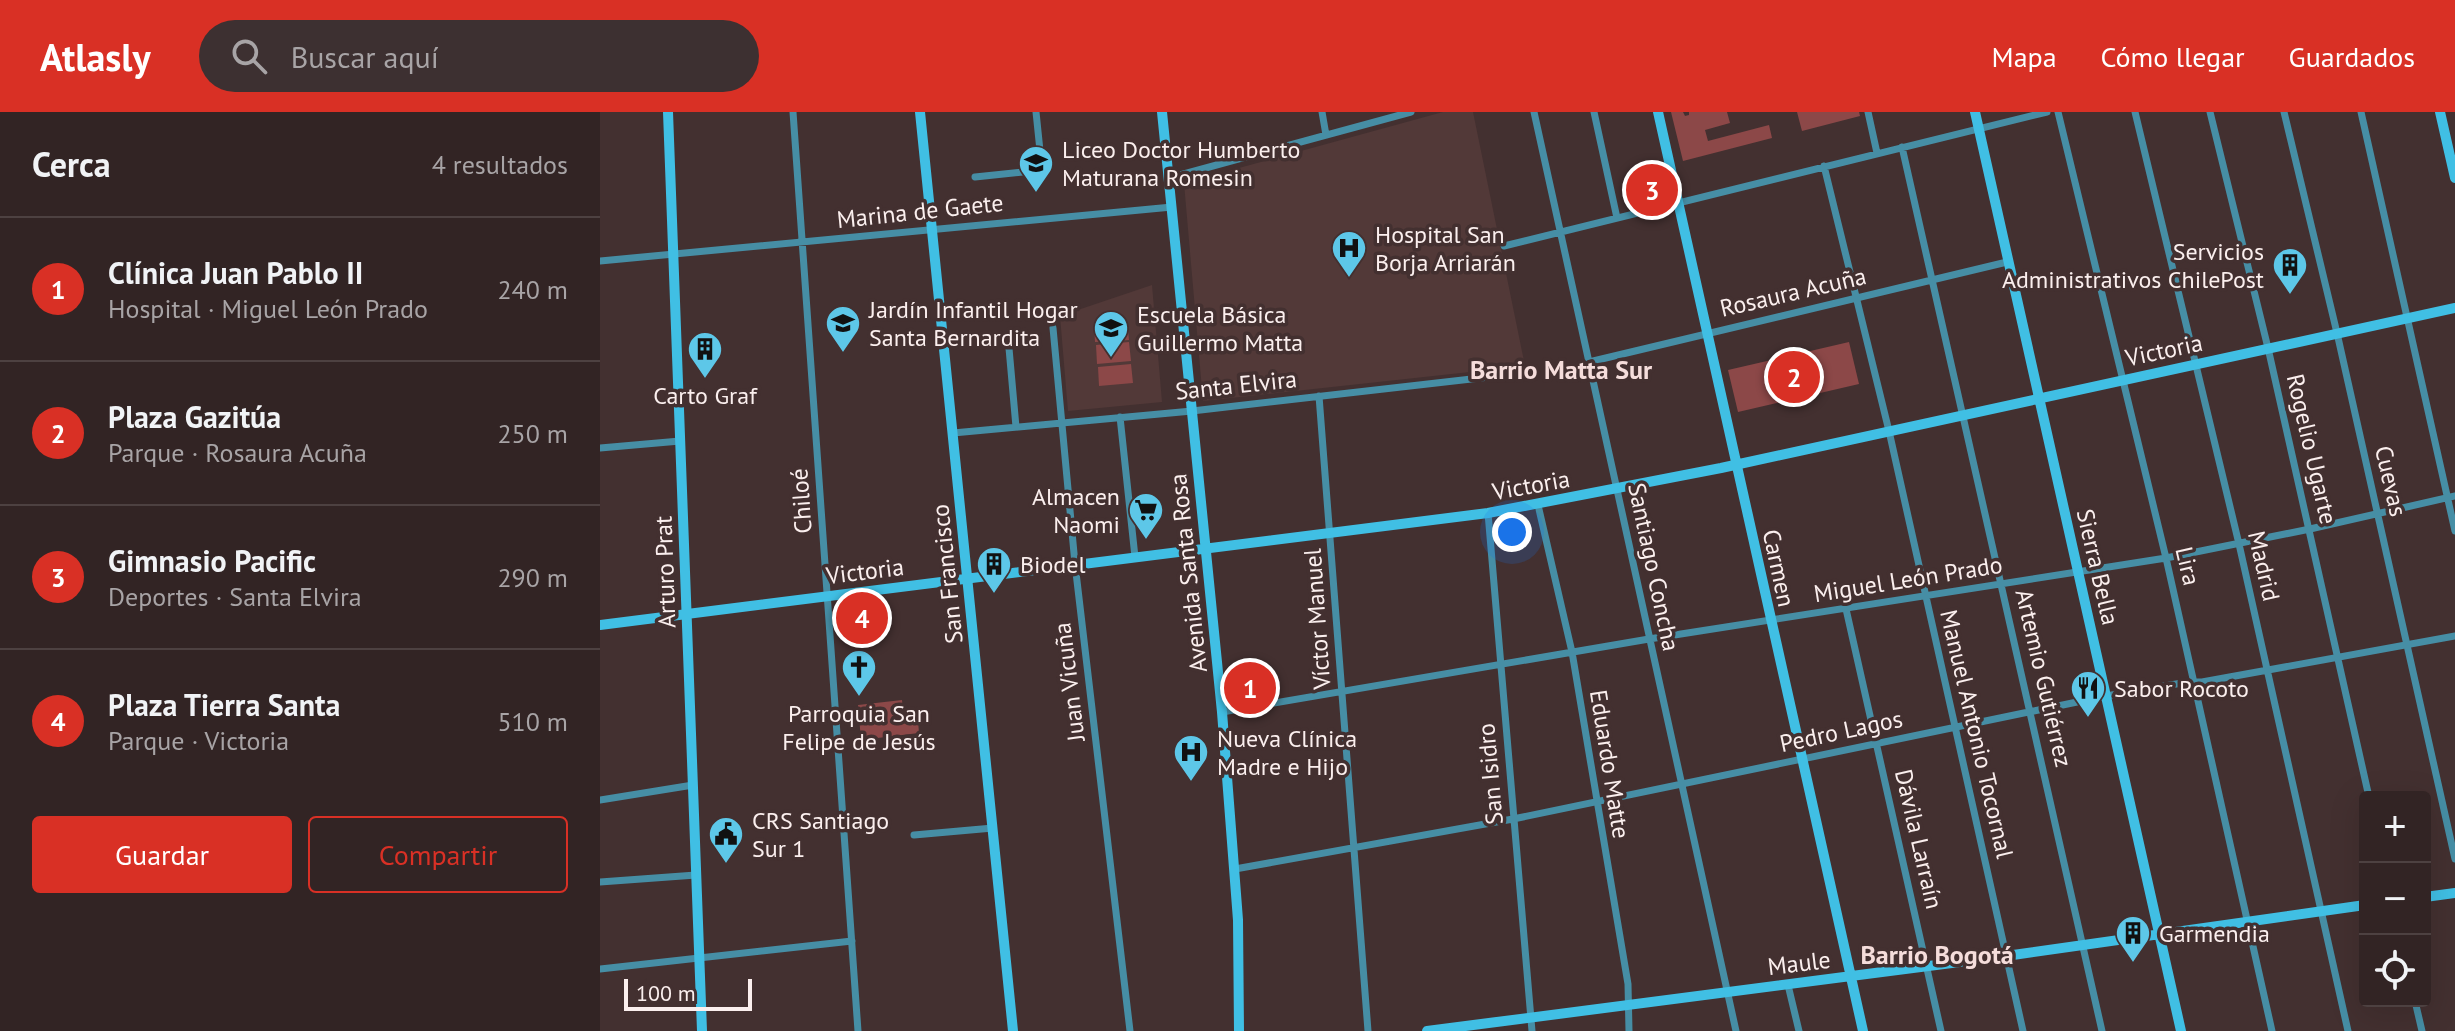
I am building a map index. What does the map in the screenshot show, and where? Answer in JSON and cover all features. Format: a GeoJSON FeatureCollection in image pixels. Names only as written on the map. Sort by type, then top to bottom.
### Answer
{"type":"FeatureCollection","features":[{"type":"Feature","properties":{"kind":"street","name":"Arturo Prat"},"geometry":{"type":"LineString","coordinates":[[668,112],[702,1031]]}},
{"type":"Feature","properties":{"kind":"street","name":"Chiloé"},"geometry":{"type":"LineString","coordinates":[[793,112],[858,1031]]}},
{"type":"Feature","properties":{"kind":"street","name":"San Francisco"},"geometry":{"type":"LineString","coordinates":[[920,112],[1013,1031]]}},
{"type":"Feature","properties":{"kind":"street"},"geometry":{"type":"LineString","coordinates":[[975,177],[1042,170],[1036,112]]}},
{"type":"Feature","properties":{"kind":"street","name":"Avenida Santa Rosa"},"geometry":{"type":"LineString","coordinates":[[1162,112],[1222,712],[1235,869],[1239,1031]]}},
{"type":"Feature","properties":{"kind":"street"},"geometry":{"type":"LineString","coordinates":[[1322,112],[1326,135]]}},
{"type":"Feature","properties":{"kind":"street"},"geometry":{"type":"LineString","coordinates":[[1169,178],[1411,112]]}},
{"type":"Feature","properties":{"kind":"street","name":"Santiago Concha"},"geometry":{"type":"LineString","coordinates":[[1534,112],[1736,1031]]}},
{"type":"Feature","properties":{"kind":"street"},"geometry":{"type":"LineString","coordinates":[[1594,112],[1617,218]]}},
{"type":"Feature","properties":{"kind":"street","name":"Carmen"},"geometry":{"type":"LineString","coordinates":[[1658,112],[1863,1031]]}},
{"type":"Feature","properties":{"kind":"street"},"geometry":{"type":"LineString","coordinates":[[1868,112],[1877,153]]}},
{"type":"Feature","properties":{"kind":"street","name":"Sierra Bella"},"geometry":{"type":"LineString","coordinates":[[1975,112],[2181,1031]]}},
{"type":"Feature","properties":{"kind":"street"},"geometry":{"type":"LineString","coordinates":[[1504,246],[2047,112]]}},
{"type":"Feature","properties":{"kind":"street","name":"Lira"},"geometry":{"type":"LineString","coordinates":[[2058,112],[2166,558],[2272,1031]]}},
{"type":"Feature","properties":{"kind":"street","name":"Madrid"},"geometry":{"type":"LineString","coordinates":[[2135,112],[2239,544],[2348,1031]]}},
{"type":"Feature","properties":{"kind":"street","name":"Rogelio Ugarte"},"geometry":{"type":"LineString","coordinates":[[2210,112],[2268,348],[2368,791]]}},
{"type":"Feature","properties":{"kind":"street","name":"Cuevas"},"geometry":{"type":"LineString","coordinates":[[2284,112],[2455,859]]}},
{"type":"Feature","properties":{"kind":"street"},"geometry":{"type":"LineString","coordinates":[[2361,112],[2451,496],[2455,531]]}},
{"type":"Feature","properties":{"kind":"street"},"geometry":{"type":"LineString","coordinates":[[2440,112],[2455,178]]}},
{"type":"Feature","properties":{"kind":"street","name":"Artemio Gutiérrez"},"geometry":{"type":"LineString","coordinates":[[1902,147],[2102,1031]]}},
{"type":"Feature","properties":{"kind":"street","name":"Manuel Antonio Tocornal"},"geometry":{"type":"LineString","coordinates":[[1824,166],[1889,431],[2023,1031]]}},
{"type":"Feature","properties":{"kind":"street","name":"Marina de Gaete"},"geometry":{"type":"LineString","coordinates":[[600,261],[1172,207]]}},
{"type":"Feature","properties":{"kind":"street","name":"Rosaura Acuña"},"geometry":{"type":"LineString","coordinates":[[1589,362],[2007,262]]}},
{"type":"Feature","properties":{"kind":"street","name":"Victoria"},"geometry":{"type":"LineString","coordinates":[[600,625],[1330,533],[1381,521],[1488,513],[1538,505],[1736,465],[2455,308]]}},
{"type":"Feature","properties":{"kind":"street","name":"Juan Vicuña"},"geometry":{"type":"LineString","coordinates":[[1053,328],[1075,564],[1130,1031]]}},
{"type":"Feature","properties":{"kind":"street"},"geometry":{"type":"LineString","coordinates":[[1008,337],[1016,427]]}},
{"type":"Feature","properties":{"kind":"street","name":"Santa Elvira"},"geometry":{"type":"LineString","coordinates":[[953,433],[1192,411],[1524,373]]}},
{"type":"Feature","properties":{"kind":"street","name":"Víctor Manuel"},"geometry":{"type":"LineString","coordinates":[[1319,396],[1368,1031]]}},
{"type":"Feature","properties":{"kind":"street"},"geometry":{"type":"LineString","coordinates":[[1120,417],[1135,557]]}},
{"type":"Feature","properties":{"kind":"street"},"geometry":{"type":"LineString","coordinates":[[600,448],[680,441]]}},
{"type":"Feature","properties":{"kind":"street","name":"Miguel León Prado"},"geometry":{"type":"LineString","coordinates":[[1222,712],[1649,639],[2166,558],[2451,496]]}},
{"type":"Feature","properties":{"kind":"street","name":"Eduardo Matte"},"geometry":{"type":"LineString","coordinates":[[1538,505],[1572,652],[1595,803],[1628,984],[1629,1031]]}},
{"type":"Feature","properties":{"kind":"street","name":"San Isidro"},"geometry":{"type":"LineString","coordinates":[[1488,513],[1532,1031]]}},
{"type":"Feature","properties":{"kind":"street","name":"Dávila Larraín"},"geometry":{"type":"LineString","coordinates":[[1846,609],[1941,1031]]}},
{"type":"Feature","properties":{"kind":"street","name":"Pedro Lagos"},"geometry":{"type":"LineString","coordinates":[[1235,869],[1595,803],[2106,696],[2455,636]]}},
{"type":"Feature","properties":{"kind":"street"},"geometry":{"type":"LineString","coordinates":[[600,800],[693,785]]}},
{"type":"Feature","properties":{"kind":"street"},"geometry":{"type":"LineString","coordinates":[[914,835],[993,828]]}},
{"type":"Feature","properties":{"kind":"street"},"geometry":{"type":"LineString","coordinates":[[600,882],[696,875]]}},
{"type":"Feature","properties":{"kind":"street"},"geometry":{"type":"LineString","coordinates":[[2431,896],[2455,893]]}},
{"type":"Feature","properties":{"kind":"street","name":"Maule"},"geometry":{"type":"LineString","coordinates":[[1427,1031],[1850,977],[2359,906]]}},
{"type":"Feature","properties":{"kind":"street"},"geometry":{"type":"LineString","coordinates":[[600,969],[852,941]]}},
{"type":"Feature","properties":{"kind":"street"},"geometry":{"type":"LineString","coordinates":[[1788,985],[1799,1031]]}},
{"type":"Feature","properties":{"kind":"street"},"geometry":{"type":"LineString","coordinates":[[2416,1007],[2422,1031]]}},
{"type":"Feature","properties":{"kind":"shaded area","name":"Hospital San Borja Arriarán"},"geometry":{"type":"Polygon","coordinates":[[[1443,112],[1473,112],[1525,366],[1203,401],[1184,183],[1443,112]]]}},
{"type":"Feature","properties":{"kind":"shaded area"},"geometry":{"type":"Polygon","coordinates":[[[1671,112],[1683,112],[1685,116],[1689,112],[1727,112],[1730,123],[1705,130],[1708,141],[1769,125],[1772,138],[1683,161],[1671,112]]]}},
{"type":"Feature","properties":{"kind":"shaded area"},"geometry":{"type":"Polygon","coordinates":[[[1797,112],[1859,112],[1860,116],[1802,131],[1797,112]]]}},
{"type":"Feature","properties":{"kind":"shaded area","name":"Escuela Básica Guillermo Matta"},"geometry":{"type":"Polygon","coordinates":[[[1152,285],[1162,402],[1068,411],[1060,316],[1152,285]]]}},
{"type":"Feature","properties":{"kind":"shaded area"},"geometry":{"type":"Polygon","coordinates":[[[1127,320],[1129,340],[1095,342],[1094,323],[1127,320]]]}},
{"type":"Feature","properties":{"kind":"shaded area"},"geometry":{"type":"Polygon","coordinates":[[[1129,342],[1131,361],[1097,364],[1096,345],[1129,342]]]}},
{"type":"Feature","properties":{"kind":"shaded area"},"geometry":{"type":"Polygon","coordinates":[[[1849,342],[1859,384],[1738,412],[1728,370],[1849,342]]]}},
{"type":"Feature","properties":{"kind":"shaded area"},"geometry":{"type":"Polygon","coordinates":[[[1131,364],[1133,383],[1099,386],[1098,367],[1131,364]]]}},
{"type":"Feature","properties":{"kind":"shaded area"},"geometry":{"type":"Polygon","coordinates":[[[886,605],[888,626],[839,631],[837,610],[886,605]]]}},
{"type":"Feature","properties":{"kind":"shaded area"},"geometry":{"type":"Polygon","coordinates":[[[902,700],[904,721],[918,720],[919,733],[861,740],[858,705],[902,700]]]}},
{"type":"Feature","properties":{"kind":"place","name":"Gimnasio Pacific"},"geometry":{"type":"Point","coordinates":[1652,190]}},
{"type":"Feature","properties":{"kind":"place","name":"Liceo Doctor Humberto Maturana Romesin"},"geometry":{"type":"Point","coordinates":[1036,194]}},
{"type":"Feature","properties":{"kind":"place","name":"Hospital San Borja Arriarán"},"geometry":{"type":"Point","coordinates":[1349,279]}},
{"type":"Feature","properties":{"kind":"place","name":"Servicios Administrativos ChilePost"},"geometry":{"type":"Point","coordinates":[2290,296]}},
{"type":"Feature","properties":{"kind":"place","name":"Jardín Infantil Hogar Santa Bernardita"},"geometry":{"type":"Point","coordinates":[843,354]}},
{"type":"Feature","properties":{"kind":"place","name":"Escuela Básica Guillermo Matta"},"geometry":{"type":"Point","coordinates":[1111,359]}},
{"type":"Feature","properties":{"kind":"place","name":"Plaza Gazitúa"},"geometry":{"type":"Point","coordinates":[1794,377]}},
{"type":"Feature","properties":{"kind":"place","name":"Carto Graf"},"geometry":{"type":"Point","coordinates":[705,380]}},
{"type":"Feature","properties":{"kind":"place","name":"Almacen Naomi"},"geometry":{"type":"Point","coordinates":[1146,541]}},
{"type":"Feature","properties":{"kind":"place","name":"Biodel"},"geometry":{"type":"Point","coordinates":[994,595]}},
{"type":"Feature","properties":{"kind":"place","name":"Plaza Tierra Santa"},"geometry":{"type":"Point","coordinates":[862,618]}},
{"type":"Feature","properties":{"kind":"place","name":"Clínica Juan Pablo II"},"geometry":{"type":"Point","coordinates":[1250,688]}},
{"type":"Feature","properties":{"kind":"place","name":"Parroquia San Felipe de Jesús"},"geometry":{"type":"Point","coordinates":[859,698]}},
{"type":"Feature","properties":{"kind":"place","name":"Sabor Rocoto"},"geometry":{"type":"Point","coordinates":[2088,719]}},
{"type":"Feature","properties":{"kind":"place","name":"Nueva Clínica Madre e Hijo"},"geometry":{"type":"Point","coordinates":[1191,783]}},
{"type":"Feature","properties":{"kind":"place","name":"CRS Santiago Sur 1"},"geometry":{"type":"Point","coordinates":[726,865]}},
{"type":"Feature","properties":{"kind":"place","name":"Garmendia"},"geometry":{"type":"Point","coordinates":[2133,964]}},
{"type":"Feature","properties":{"kind":"district","name":"Barrio Matta Sur"},"geometry":{"type":"Point","coordinates":[1561,369]}},
{"type":"Feature","properties":{"kind":"district","name":"Barrio Bogotá"},"geometry":{"type":"Point","coordinates":[1937,954]}}]}
